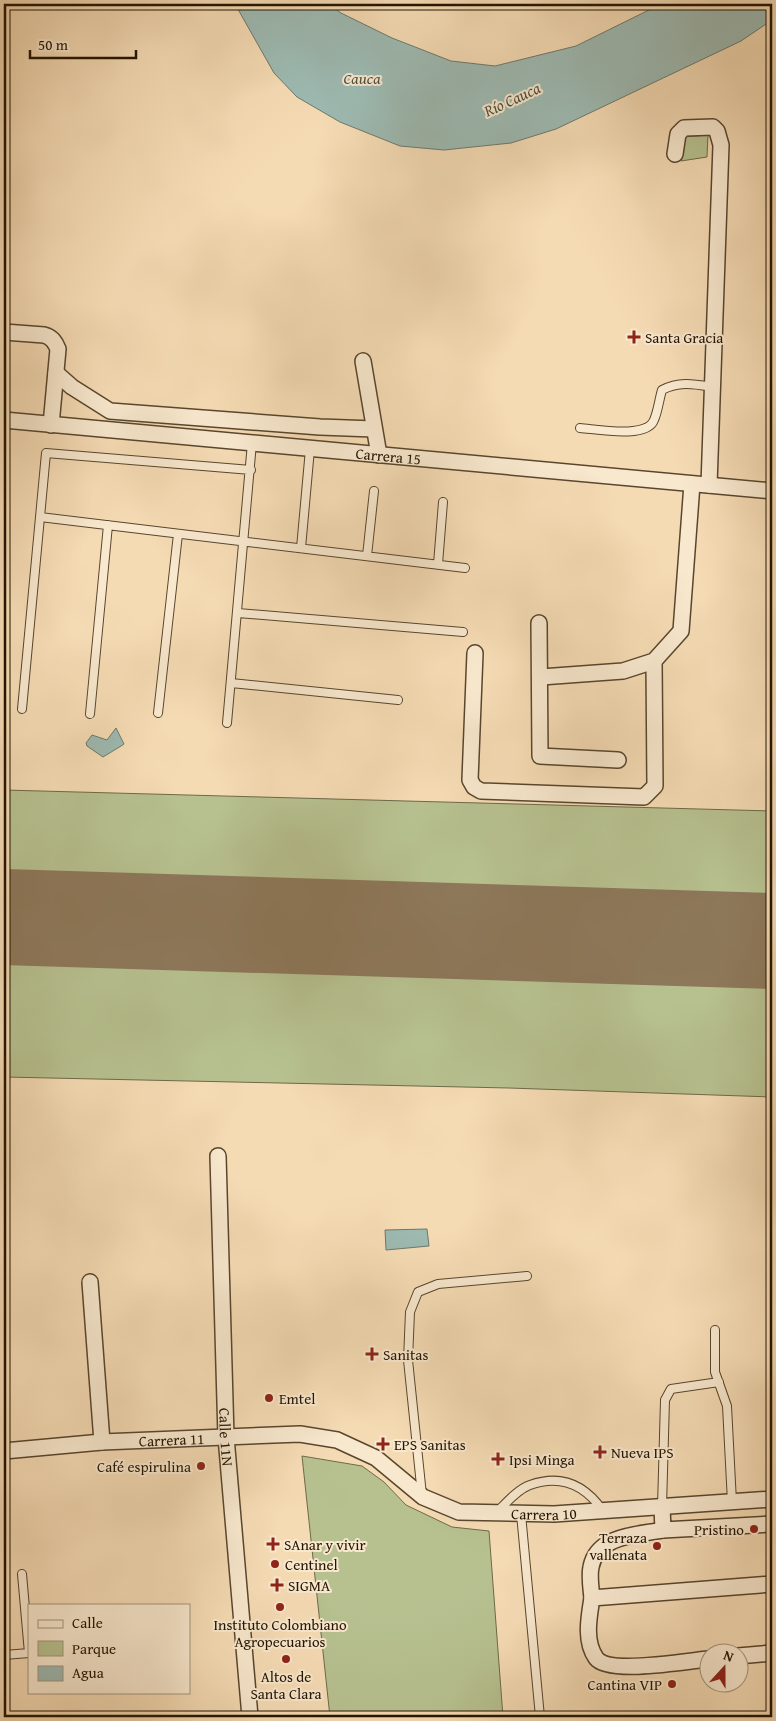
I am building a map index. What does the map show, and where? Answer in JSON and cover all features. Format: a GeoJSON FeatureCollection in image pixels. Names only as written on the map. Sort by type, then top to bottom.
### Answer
{"type":"FeatureCollection","features":[{"type":"Feature","properties":{"kind":"street"},"geometry":{"type":"LineString","coordinates":[[675,154],[678,134],[684,128],[713,127],[718,131],[721,145],[708,485]]}},
{"type":"Feature","properties":{"kind":"street"},"geometry":{"type":"LineString","coordinates":[[4,332],[44,335],[52,339],[58,349],[51,425]]}},
{"type":"Feature","properties":{"kind":"street"},"geometry":{"type":"LineString","coordinates":[[362,361],[379,455]]}},
{"type":"Feature","properties":{"kind":"street"},"geometry":{"type":"LineString","coordinates":[[56,373],[72,387],[110,411],[320,427],[374,428]]}},
{"type":"Feature","properties":{"kind":"street","name":"Carrera 15"},"geometry":{"type":"LineString","coordinates":[[4,420],[772,491]]}},
{"type":"Feature","properties":{"kind":"street"},"geometry":{"type":"LineString","coordinates":[[541,677],[623,671],[654,661],[681,631],[692,484]]}},
{"type":"Feature","properties":{"kind":"street"},"geometry":{"type":"LineString","coordinates":[[539,623],[541,677],[540,756],[618,760]]}},
{"type":"Feature","properties":{"kind":"street"},"geometry":{"type":"LineString","coordinates":[[475,653],[470,780],[474,787],[481,791],[644,797],[650,793],[655,786],[654,661]]}},
{"type":"Feature","properties":{"kind":"street","name":"Calle 11N"},"geometry":{"type":"LineString","coordinates":[[218,1156],[226,1437],[250,1717]]}},
{"type":"Feature","properties":{"kind":"street"},"geometry":{"type":"LineString","coordinates":[[90,1282],[102,1442]]}},
{"type":"Feature","properties":{"kind":"street","name":"Carrera 11"},"geometry":{"type":"LineString","coordinates":[[4,1451],[102,1442],[300,1434],[337,1440]]}},
{"type":"Feature","properties":{"kind":"street","name":"Carrera 10"},"geometry":{"type":"LineString","coordinates":[[337,1440],[376,1458],[422,1497],[458,1512],[554,1514],[772,1499]]}},
{"type":"Feature","properties":{"kind":"street"},"geometry":{"type":"LineString","coordinates":[[662,1507],[662,1530]]}},
{"type":"Feature","properties":{"kind":"street"},"geometry":{"type":"LineString","coordinates":[[698,1660],[618,1667],[602,1663],[596,1659],[589,1642],[589,1616],[592,1598],[591,1568],[595,1554],[609,1540],[662,1530],[772,1524]]}},
{"type":"Feature","properties":{"kind":"street"},"geometry":{"type":"LineString","coordinates":[[592,1598],[772,1584]]}},
{"type":"Feature","properties":{"kind":"street"},"geometry":{"type":"LineString","coordinates":[[748,1655],[772,1653]]}},
{"type":"Feature","properties":{"kind":"lane"},"geometry":{"type":"LineString","coordinates":[[580,428],[631,432],[646,429],[654,422],[662,390],[672,385],[684,383],[713,387]]}},
{"type":"Feature","properties":{"kind":"lane"},"geometry":{"type":"LineString","coordinates":[[227,723],[245,541],[252,443]]}},
{"type":"Feature","properties":{"kind":"lane"},"geometry":{"type":"LineString","coordinates":[[301,548],[310,448]]}},
{"type":"Feature","properties":{"kind":"lane"},"geometry":{"type":"LineString","coordinates":[[22,709],[46,453],[251,470]]}},
{"type":"Feature","properties":{"kind":"lane"},"geometry":{"type":"LineString","coordinates":[[367,556],[374,491]]}},
{"type":"Feature","properties":{"kind":"lane"},"geometry":{"type":"LineString","coordinates":[[438,564],[443,502]]}},
{"type":"Feature","properties":{"kind":"lane"},"geometry":{"type":"LineString","coordinates":[[40,517],[465,568]]}},
{"type":"Feature","properties":{"kind":"lane"},"geometry":{"type":"LineString","coordinates":[[90,714],[108,525]]}},
{"type":"Feature","properties":{"kind":"lane"},"geometry":{"type":"LineString","coordinates":[[158,713],[178,534]]}},
{"type":"Feature","properties":{"kind":"lane"},"geometry":{"type":"LineString","coordinates":[[238,613],[463,632]]}},
{"type":"Feature","properties":{"kind":"lane"},"geometry":{"type":"LineString","coordinates":[[231,683],[398,700]]}},
{"type":"Feature","properties":{"kind":"lane"},"geometry":{"type":"LineString","coordinates":[[422,1497],[408,1360],[410,1312],[418,1292],[438,1284],[527,1276]]}},
{"type":"Feature","properties":{"kind":"lane"},"geometry":{"type":"LineString","coordinates":[[715,1330],[715,1372],[727,1406],[732,1502]]}},
{"type":"Feature","properties":{"kind":"lane"},"geometry":{"type":"LineString","coordinates":[[662,1507],[665,1400],[671,1389],[719,1382]]}},
{"type":"Feature","properties":{"kind":"lane"},"geometry":{"type":"LineString","coordinates":[[496,1513],[528,1485],[564,1482],[579,1486],[594,1498],[603,1511]]}},
{"type":"Feature","properties":{"kind":"lane"},"geometry":{"type":"LineString","coordinates":[[521,1514],[540,1717]]}},
{"type":"Feature","properties":{"kind":"lane"},"geometry":{"type":"LineString","coordinates":[[22,1574],[28,1642]]}},
{"type":"Feature","properties":{"kind":"lane"},"geometry":{"type":"LineString","coordinates":[[4,1655],[28,1653]]}},
{"type":"Feature","properties":{"kind":"green space"},"geometry":{"type":"Polygon","coordinates":[[[708,135],[707,157],[681,161],[681,137],[708,135]]]}},
{"type":"Feature","properties":{"kind":"green space"},"geometry":{"type":"Polygon","coordinates":[[[4,790],[772,811],[772,906],[4,883],[4,790]]]}},
{"type":"Feature","properties":{"kind":"green space"},"geometry":{"type":"Polygon","coordinates":[[[4,961],[772,981],[772,1097],[509,1088],[4,1077],[4,961]]]}},
{"type":"Feature","properties":{"kind":"green space"},"geometry":{"type":"Polygon","coordinates":[[[302,1456],[362,1466],[384,1482],[406,1505],[452,1527],[489,1531],[503,1717],[330,1717],[302,1456]]]}},
{"type":"Feature","properties":{"kind":"water","name":"Cauca"},"geometry":{"type":"Polygon","coordinates":[[[235,4],[329,4],[341,13],[392,38],[451,61],[495,66],[576,46],[661,4],[772,4],[772,20],[741,41],[556,129],[511,143],[444,150],[400,146],[340,122],[297,97],[274,73],[235,4]]]}},
{"type":"Feature","properties":{"kind":"water"},"geometry":{"type":"Polygon","coordinates":[[[116,728],[124,744],[121,746],[103,757],[87,746],[86,743],[92,735],[107,740],[116,728]]]}},
{"type":"Feature","properties":{"kind":"water"},"geometry":{"type":"Polygon","coordinates":[[[427,1229],[429,1246],[386,1250],[385,1230],[427,1229]]]}},
{"type":"Feature","properties":{"kind":"runway"},"geometry":{"type":"LineString","coordinates":[[4,917],[772,941]]}},
{"type":"Feature","properties":{"kind":"place","name":"Santa Gracia"},"geometry":{"type":"Point","coordinates":[634,337]}},
{"type":"Feature","properties":{"kind":"place","name":"Sanitas"},"geometry":{"type":"Point","coordinates":[372,1354]}},
{"type":"Feature","properties":{"kind":"place","name":"Emtel"},"geometry":{"type":"Point","coordinates":[269,1398]}},
{"type":"Feature","properties":{"kind":"place","name":"EPS Sanitas"},"geometry":{"type":"Point","coordinates":[383,1444]}},
{"type":"Feature","properties":{"kind":"place","name":"Nueva IPS"},"geometry":{"type":"Point","coordinates":[600,1452]}},
{"type":"Feature","properties":{"kind":"place","name":"Ipsi Minga"},"geometry":{"type":"Point","coordinates":[498,1459]}},
{"type":"Feature","properties":{"kind":"place","name":"Café espirulina"},"geometry":{"type":"Point","coordinates":[201,1466]}},
{"type":"Feature","properties":{"kind":"place","name":"Pristino"},"geometry":{"type":"Point","coordinates":[754,1529]}},
{"type":"Feature","properties":{"kind":"place","name":"SAnar y vivir"},"geometry":{"type":"Point","coordinates":[273,1544]}},
{"type":"Feature","properties":{"kind":"place","name":"Terraza vallenata"},"geometry":{"type":"Point","coordinates":[657,1546]}},
{"type":"Feature","properties":{"kind":"place","name":"Centinel"},"geometry":{"type":"Point","coordinates":[275,1564]}},
{"type":"Feature","properties":{"kind":"place","name":"SIGMA"},"geometry":{"type":"Point","coordinates":[277,1585]}},
{"type":"Feature","properties":{"kind":"place","name":"Instituto Colombiano Agropecuarios"},"geometry":{"type":"Point","coordinates":[280,1607]}},
{"type":"Feature","properties":{"kind":"place","name":"Altos de Santa Clara"},"geometry":{"type":"Point","coordinates":[286,1659]}},
{"type":"Feature","properties":{"kind":"place","name":"Cantina VIP"},"geometry":{"type":"Point","coordinates":[672,1684]}},
{"type":"Feature","properties":{"kind":"water label","name":"Río Cauca"},"geometry":{"type":"Point","coordinates":[512,99]}}]}
